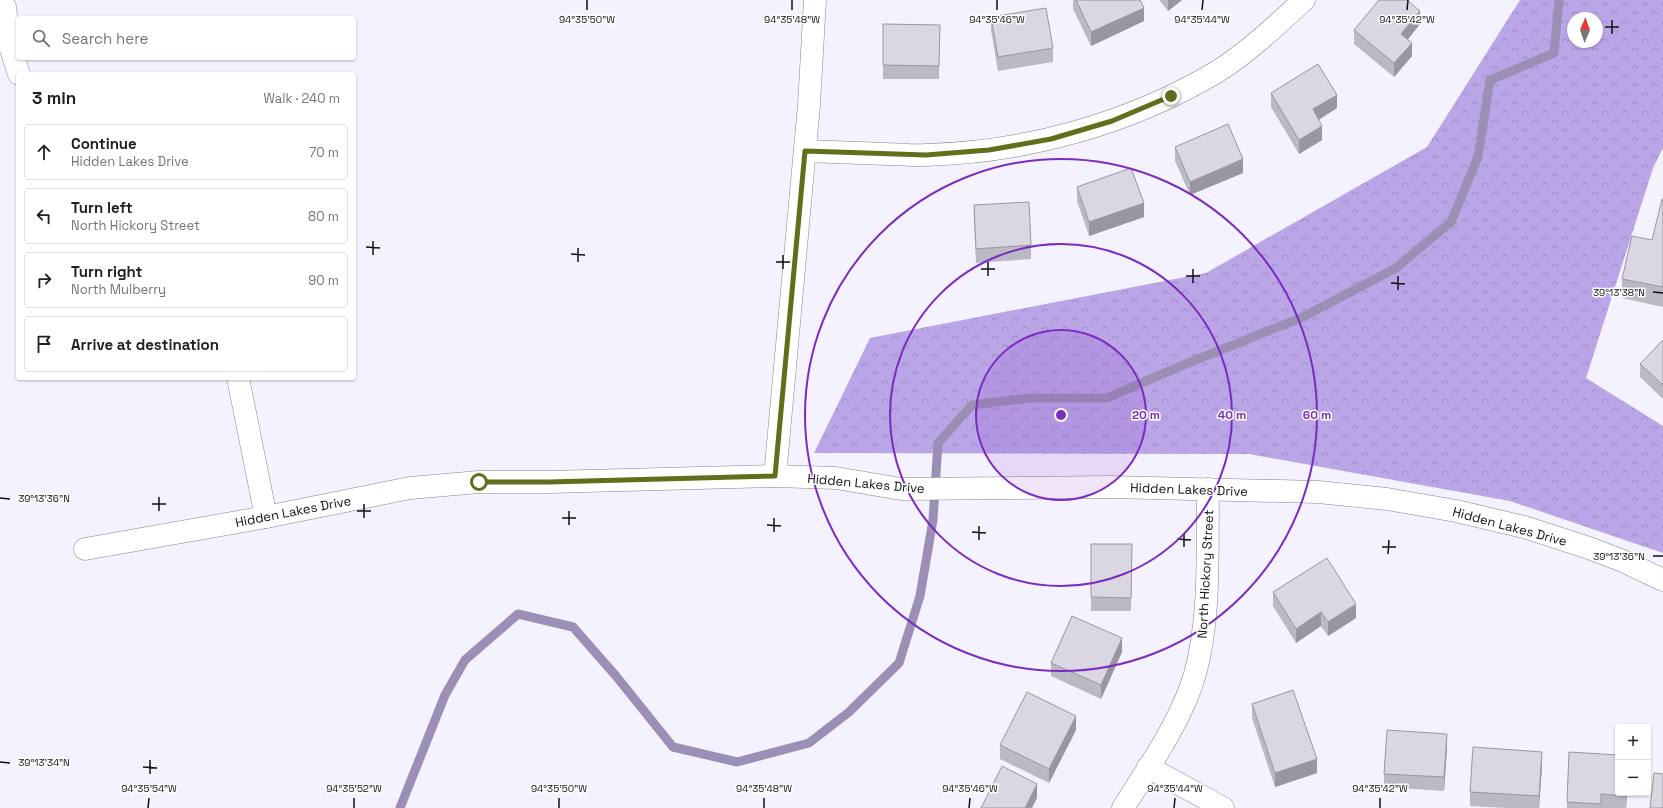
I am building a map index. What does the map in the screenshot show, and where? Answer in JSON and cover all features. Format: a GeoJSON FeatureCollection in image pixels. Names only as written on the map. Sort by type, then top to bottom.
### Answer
{"type":"FeatureCollection","features":[{"type":"Feature","properties":{"kind":"street"},"geometry":{"type":"LineString","coordinates":[[775,476],[810,105],[815,0]]}},
{"type":"Feature","properties":{"kind":"street"},"geometry":{"type":"LineString","coordinates":[[805,151],[926,155],[989,150],[1051,139],[1105,123],[1171,96],[1216,72],[1265,36],[1304,0]]}},
{"type":"Feature","properties":{"kind":"street"},"geometry":{"type":"LineString","coordinates":[[5,7],[9,43],[18,72]]}},
{"type":"Feature","properties":{"kind":"street"},"geometry":{"type":"LineString","coordinates":[[238,380],[266,516]]}},
{"type":"Feature","properties":{"kind":"street","name":"Hidden Lakes Drive"},"geometry":{"type":"LineString","coordinates":[[85,549],[410,488],[479,482],[549,482],[775,476],[836,478],[901,489],[1110,487],[1208,489],[1325,493],[1387,499],[1456,511],[1524,527],[1589,548],[1623,561],[1663,580]]}},
{"type":"Feature","properties":{"kind":"street","name":"North Hickory Street"},"geometry":{"type":"LineString","coordinates":[[1123,808],[1180,713],[1195,675],[1205,619],[1208,489]]}},
{"type":"Feature","properties":{"kind":"street"},"geometry":{"type":"LineString","coordinates":[[1148,767],[1223,808]]}},
{"type":"Feature","properties":{"kind":"green space"},"geometry":{"type":"Polygon","coordinates":[[[1520,0],[1663,0],[1663,148],[1653,168],[1586,378],[1663,426],[1663,553],[1510,501],[1249,454],[814,453],[870,338],[1206,273],[1427,147],[1520,0]]]}},
{"type":"Feature","properties":{"kind":"building"},"geometry":{"type":"Polygon","coordinates":[[[1076,0],[1140,0],[1144,8],[1091,32],[1076,0]]]}},
{"type":"Feature","properties":{"kind":"building"},"geometry":{"type":"Polygon","coordinates":[[[1379,0],[1407,0],[1420,11],[1401,34],[1412,43],[1394,63],[1354,30],[1379,0]]]}},
{"type":"Feature","properties":{"kind":"building"},"geometry":{"type":"Polygon","coordinates":[[[1046,8],[1053,48],[998,57],[991,17],[1046,8]]]}},
{"type":"Feature","properties":{"kind":"building"},"geometry":{"type":"Polygon","coordinates":[[[883,24],[940,25],[939,66],[883,65],[883,24]]]}},
{"type":"Feature","properties":{"kind":"building"},"geometry":{"type":"Polygon","coordinates":[[[1318,64],[1337,95],[1313,109],[1322,126],[1299,140],[1271,93],[1318,64]]]}},
{"type":"Feature","properties":{"kind":"building"},"geometry":{"type":"Polygon","coordinates":[[[1228,124],[1243,159],[1190,182],[1175,147],[1228,124]]]}},
{"type":"Feature","properties":{"kind":"building"},"geometry":{"type":"Polygon","coordinates":[[[1131,168],[1144,203],[1089,222],[1077,187],[1131,168]]]}},
{"type":"Feature","properties":{"kind":"building"},"geometry":{"type":"Polygon","coordinates":[[[1662,199],[1663,287],[1622,279],[1632,236],[1652,240],[1662,199]]]}},
{"type":"Feature","properties":{"kind":"building"},"geometry":{"type":"Polygon","coordinates":[[[1029,202],[1031,245],[976,249],[974,205],[1029,202]]]}},
{"type":"Feature","properties":{"kind":"building"},"geometry":{"type":"Polygon","coordinates":[[[1663,340],[1663,385],[1640,364],[1663,340]]]}},
{"type":"Feature","properties":{"kind":"building"},"geometry":{"type":"Polygon","coordinates":[[[1091,544],[1132,544],[1131,598],[1091,597],[1091,544]]]}},
{"type":"Feature","properties":{"kind":"building"},"geometry":{"type":"Polygon","coordinates":[[[1327,558],[1356,604],[1328,622],[1321,612],[1296,629],[1273,592],[1327,558]]]}},
{"type":"Feature","properties":{"kind":"building"},"geometry":{"type":"Polygon","coordinates":[[[1072,616],[1122,638],[1101,685],[1051,663],[1072,616]]]}},
{"type":"Feature","properties":{"kind":"building"},"geometry":{"type":"Polygon","coordinates":[[[1293,690],[1317,759],[1275,773],[1252,704],[1293,690]]]}},
{"type":"Feature","properties":{"kind":"building"},"geometry":{"type":"Polygon","coordinates":[[[1027,692],[1076,716],[1049,769],[1000,745],[1027,692]]]}},
{"type":"Feature","properties":{"kind":"building"},"geometry":{"type":"Polygon","coordinates":[[[1387,730],[1447,734],[1444,777],[1384,774],[1387,730]]]}},
{"type":"Feature","properties":{"kind":"building"},"geometry":{"type":"Polygon","coordinates":[[[1473,747],[1542,752],[1539,796],[1470,792],[1473,747]]]}},
{"type":"Feature","properties":{"kind":"building"},"geometry":{"type":"Polygon","coordinates":[[[1569,752],[1615,755],[1615,795],[1601,794],[1601,804],[1567,802],[1569,752]]]}},
{"type":"Feature","properties":{"kind":"building"},"geometry":{"type":"Polygon","coordinates":[[[1002,766],[1037,784],[1025,808],[981,808],[1002,766]]]}},
{"type":"Feature","properties":{"kind":"building"},"geometry":{"type":"Polygon","coordinates":[[[1654,773],[1663,774],[1663,808],[1650,808],[1654,773]]]}},
{"type":"Feature","properties":{"kind":"waterway"},"geometry":{"type":"LineString","coordinates":[[400,808],[445,695],[465,660],[518,614],[573,627],[616,676],[673,747],[737,762],[809,743],[849,712],[899,663],[920,596],[933,520],[938,443],[972,405],[1029,398],[1107,398],[1181,366],[1303,317],[1396,268],[1451,222],[1478,157],[1490,80],[1554,53],[1559,0]]}},
{"type":"Feature","properties":{"kind":"route"},"geometry":{"type":"LineString","coordinates":[[479,482],[549,482],[775,476],[805,151],[926,155],[989,150],[1051,139],[1112,121],[1171,96]]}}]}
